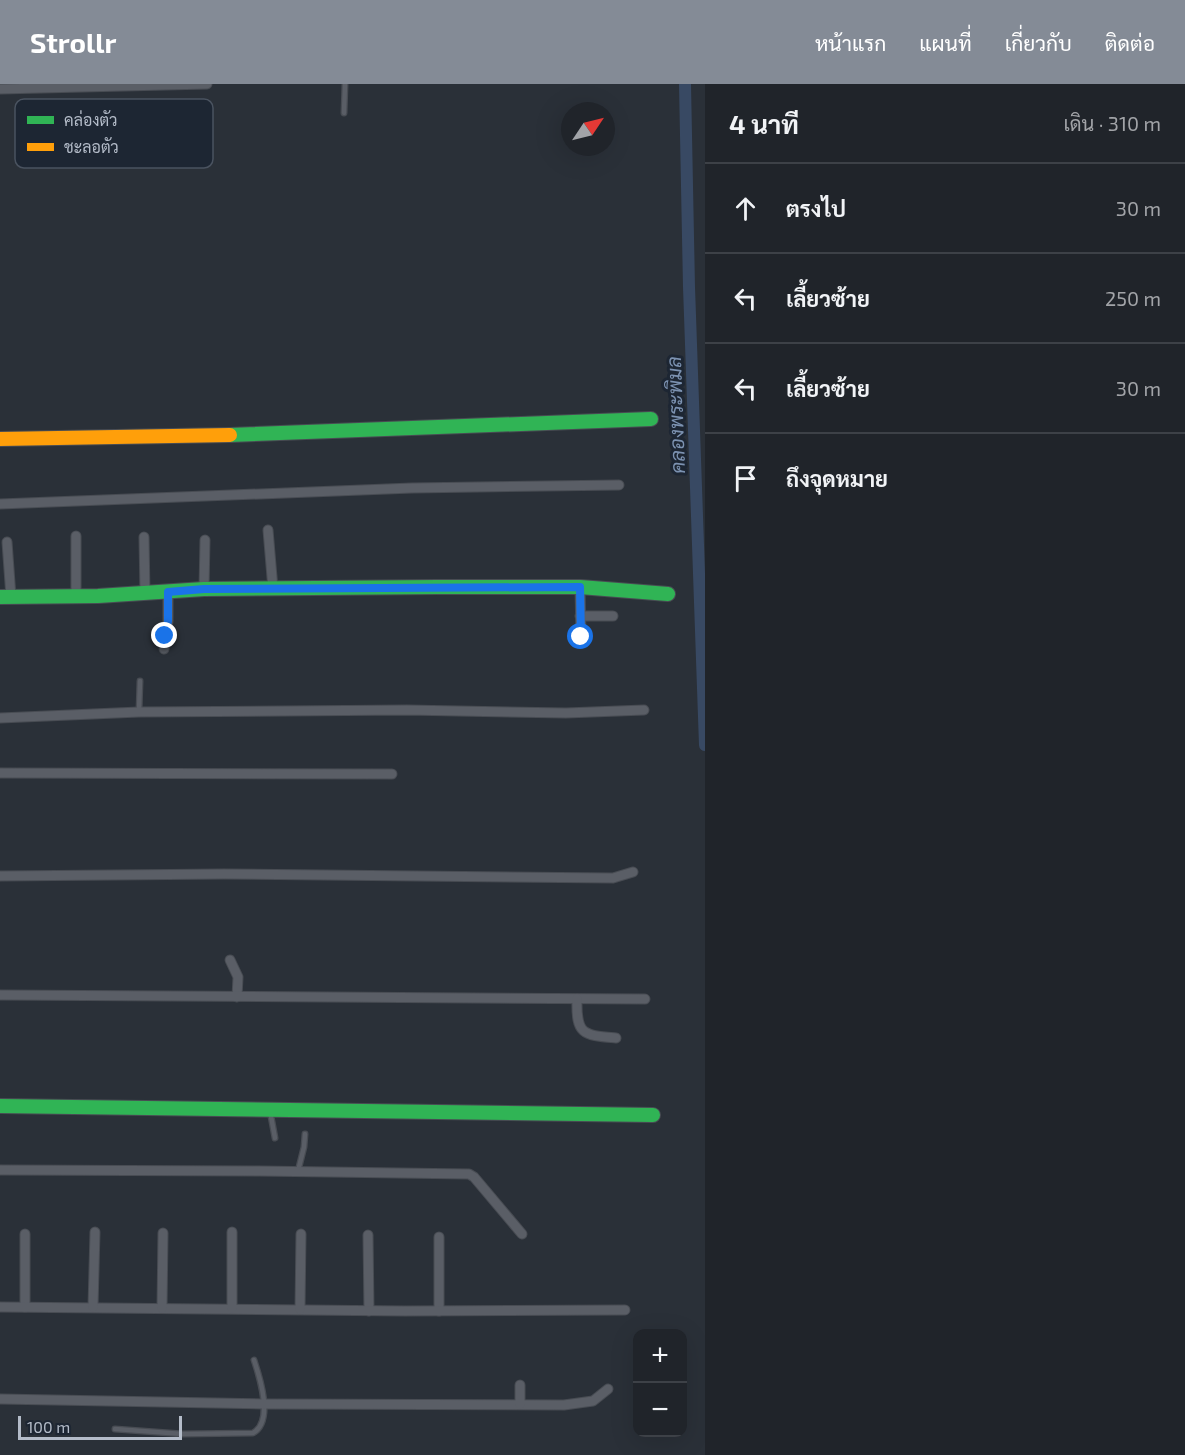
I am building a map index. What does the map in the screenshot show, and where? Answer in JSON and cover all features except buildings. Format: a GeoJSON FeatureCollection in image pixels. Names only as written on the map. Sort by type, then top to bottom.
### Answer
{"type":"FeatureCollection","features":[{"type":"Feature","properties":{"kind":"street"},"geometry":{"type":"LineString","coordinates":[[0,89],[207,84]]}},
{"type":"Feature","properties":{"kind":"street"},"geometry":{"type":"LineString","coordinates":[[0,439],[234,435],[651,419]]}},
{"type":"Feature","properties":{"kind":"street"},"geometry":{"type":"LineString","coordinates":[[0,504],[412,488],[620,485]]}},
{"type":"Feature","properties":{"kind":"street"},"geometry":{"type":"LineString","coordinates":[[268,530],[273,589]]}},
{"type":"Feature","properties":{"kind":"street"},"geometry":{"type":"LineString","coordinates":[[76,536],[76,596]]}},
{"type":"Feature","properties":{"kind":"street"},"geometry":{"type":"LineString","coordinates":[[144,537],[145,594]]}},
{"type":"Feature","properties":{"kind":"street"},"geometry":{"type":"LineString","coordinates":[[204,589],[205,540]]}},
{"type":"Feature","properties":{"kind":"street"},"geometry":{"type":"LineString","coordinates":[[8,542],[5,597],[145,594],[204,589],[580,587],[668,594]]}},
{"type":"Feature","properties":{"kind":"street"},"geometry":{"type":"LineString","coordinates":[[580,587],[581,637]]}},
{"type":"Feature","properties":{"kind":"street"},"geometry":{"type":"LineString","coordinates":[[164,649],[168,621],[168,592]]}},
{"type":"Feature","properties":{"kind":"street"},"geometry":{"type":"LineString","coordinates":[[580,616],[613,616]]}},
{"type":"Feature","properties":{"kind":"street"},"geometry":{"type":"LineString","coordinates":[[0,718],[139,712],[407,710],[566,713],[644,710]]}},
{"type":"Feature","properties":{"kind":"street"},"geometry":{"type":"LineString","coordinates":[[0,774],[392,774]]}},
{"type":"Feature","properties":{"kind":"street"},"geometry":{"type":"LineString","coordinates":[[0,876],[224,874],[613,878],[633,872]]}},
{"type":"Feature","properties":{"kind":"street"},"geometry":{"type":"LineString","coordinates":[[230,960],[238,976],[237,997]]}},
{"type":"Feature","properties":{"kind":"street"},"geometry":{"type":"LineString","coordinates":[[0,995],[645,999]]}},
{"type":"Feature","properties":{"kind":"street"},"geometry":{"type":"LineString","coordinates":[[577,999],[577,1023],[584,1032],[616,1038]]}},
{"type":"Feature","properties":{"kind":"street"},"geometry":{"type":"LineString","coordinates":[[0,1106],[653,1115]]}},
{"type":"Feature","properties":{"kind":"street"},"geometry":{"type":"LineString","coordinates":[[0,1170],[469,1174],[522,1234]]}},
{"type":"Feature","properties":{"kind":"street"},"geometry":{"type":"LineString","coordinates":[[93,1307],[94,1232]]}},
{"type":"Feature","properties":{"kind":"street"},"geometry":{"type":"LineString","coordinates":[[232,1232],[232,1308]]}},
{"type":"Feature","properties":{"kind":"street"},"geometry":{"type":"LineString","coordinates":[[162,1308],[163,1233]]}},
{"type":"Feature","properties":{"kind":"street"},"geometry":{"type":"LineString","coordinates":[[25,1234],[25,1307]]}},
{"type":"Feature","properties":{"kind":"street"},"geometry":{"type":"LineString","coordinates":[[300,1309],[301,1234]]}},
{"type":"Feature","properties":{"kind":"street"},"geometry":{"type":"LineString","coordinates":[[368,1234],[369,1311]]}},
{"type":"Feature","properties":{"kind":"street"},"geometry":{"type":"LineString","coordinates":[[439,1237],[439,1311]]}},
{"type":"Feature","properties":{"kind":"street"},"geometry":{"type":"LineString","coordinates":[[0,1307],[369,1311],[625,1310]]}},
{"type":"Feature","properties":{"kind":"street"},"geometry":{"type":"LineString","coordinates":[[520,1385],[520,1404]]}},
{"type":"Feature","properties":{"kind":"street"},"geometry":{"type":"LineString","coordinates":[[0,1400],[264,1404],[584,1404],[593,1401],[608,1389]]}},
{"type":"Feature","properties":{"kind":"lane"},"geometry":{"type":"LineString","coordinates":[[344,113],[345,84]]}},
{"type":"Feature","properties":{"kind":"lane"},"geometry":{"type":"LineString","coordinates":[[139,712],[140,681]]}},
{"type":"Feature","properties":{"kind":"lane"},"geometry":{"type":"LineString","coordinates":[[269,1108],[275,1138]]}},
{"type":"Feature","properties":{"kind":"lane"},"geometry":{"type":"LineString","coordinates":[[298,1171],[305,1134]]}},
{"type":"Feature","properties":{"kind":"lane"},"geometry":{"type":"LineString","coordinates":[[115,1429],[183,1434],[253,1432],[261,1425],[264,1404],[262,1387],[254,1360]]}},
{"type":"Feature","properties":{"kind":"waterway","name":"คลองพระพิมล"},"geometry":{"type":"LineString","coordinates":[[685,84],[689,287],[705,745]]}},
{"type":"Feature","properties":{"kind":"traffic: fast"},"geometry":{"type":"LineString","coordinates":[[230,435],[651,419]]}},
{"type":"Feature","properties":{"kind":"traffic: fast"},"geometry":{"type":"LineString","coordinates":[[0,597],[98,596],[204,589],[437,587],[580,587],[668,594]]}},
{"type":"Feature","properties":{"kind":"traffic: fast"},"geometry":{"type":"LineString","coordinates":[[0,1106],[653,1115]]}},
{"type":"Feature","properties":{"kind":"traffic: slow"},"geometry":{"type":"LineString","coordinates":[[0,439],[230,435]]}},
{"type":"Feature","properties":{"kind":"route"},"geometry":{"type":"LineString","coordinates":[[165,636],[168,621],[168,592],[204,589],[580,587],[581,637]]}}]}
